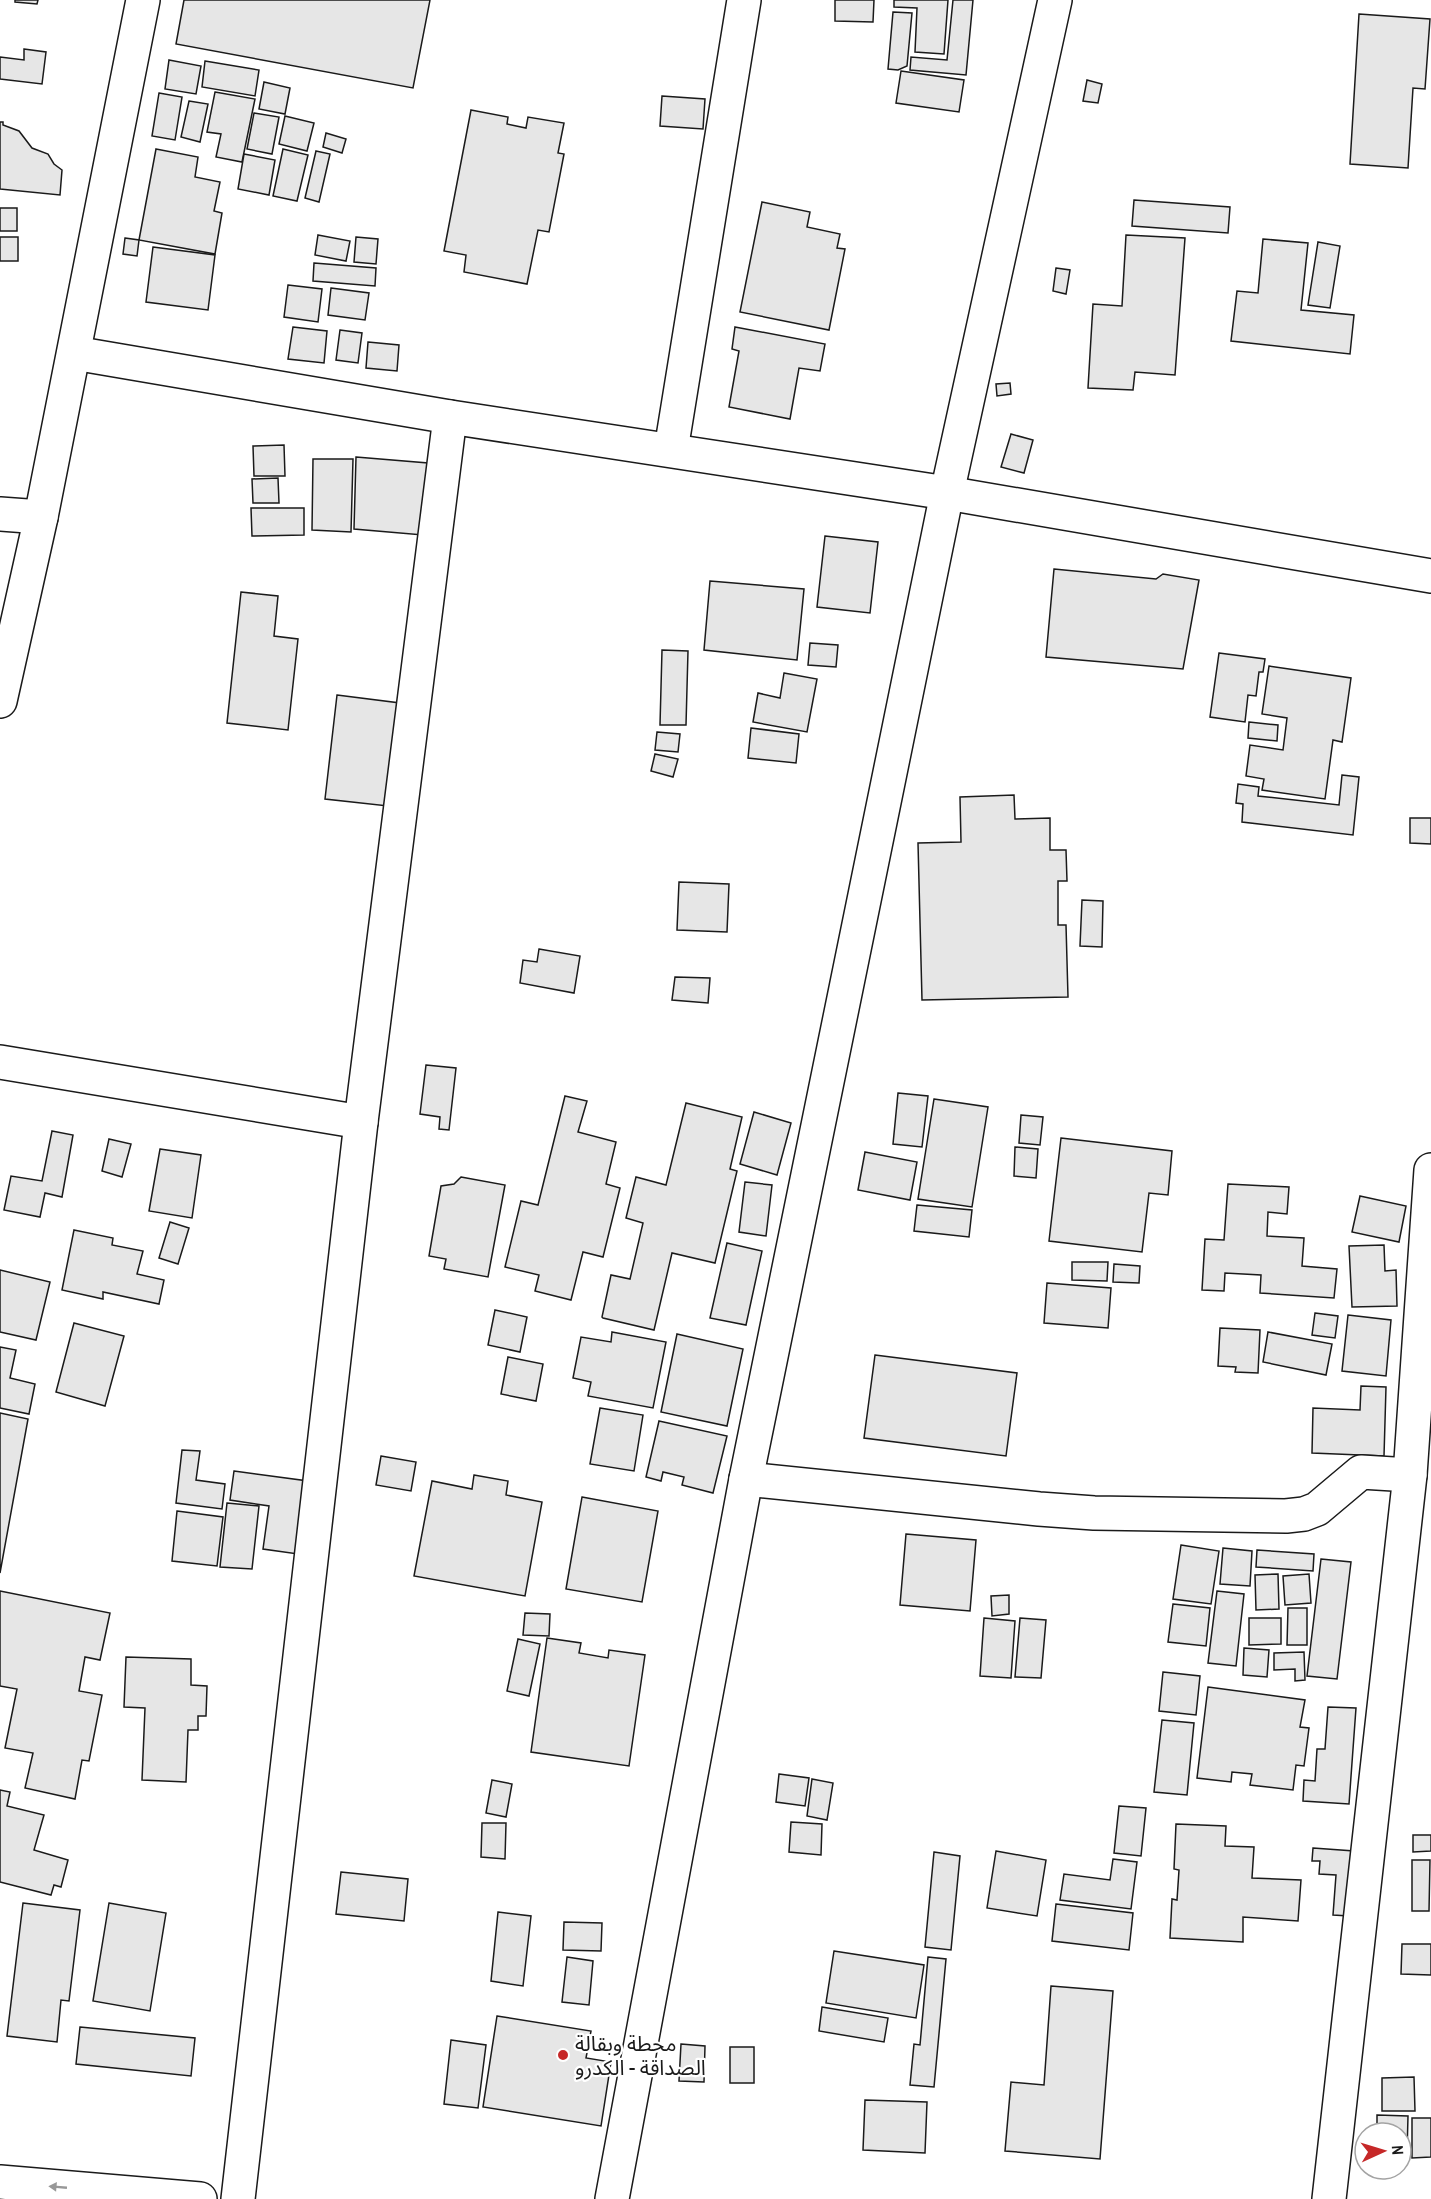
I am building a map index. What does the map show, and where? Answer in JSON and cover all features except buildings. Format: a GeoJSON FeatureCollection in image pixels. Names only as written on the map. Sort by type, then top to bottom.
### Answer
{"type":"FeatureCollection","features":[{"type":"Feature","properties":{"kind":"main road"},"geometry":{"type":"LineString","coordinates":[[0,701],[41,517],[143,0]]}},
{"type":"Feature","properties":{"kind":"main road"},"geometry":{"type":"LineString","coordinates":[[671,450],[744,0]]}},
{"type":"Feature","properties":{"kind":"main road"},"geometry":{"type":"LineString","coordinates":[[612,2199],[746,1479],[947,493],[1055,0]]}},
{"type":"Feature","properties":{"kind":"main road"},"geometry":{"type":"LineString","coordinates":[[74,353],[450,417],[947,493],[1431,576]]}},
{"type":"Feature","properties":{"kind":"main road"},"geometry":{"type":"LineString","coordinates":[[238,2199],[361,1122],[450,417]]}},
{"type":"Feature","properties":{"kind":"main road"},"geometry":{"type":"LineString","coordinates":[[0,514],[41,517]]}},
{"type":"Feature","properties":{"kind":"main road"},"geometry":{"type":"LineString","coordinates":[[0,1062],[361,1122]]}},
{"type":"Feature","properties":{"kind":"main road"},"geometry":{"type":"LineString","coordinates":[[1329,2199],[1410,1475],[1431,1170]]}},
{"type":"Feature","properties":{"kind":"main road"},"geometry":{"type":"LineString","coordinates":[[746,1479],[1050,1510],[1094,1513],[1287,1516],[1304,1514],[1317,1509],[1361,1472],[1410,1475]]}},
{"type":"Feature","properties":{"kind":"main road"},"geometry":{"type":"LineString","coordinates":[[0,2182],[200,2199]]}},
{"type":"Feature","properties":{"kind":"place","name":"محطة وبقالة الصداقة - الكدرو"},"geometry":{"type":"Point","coordinates":[563,2055]}}]}
